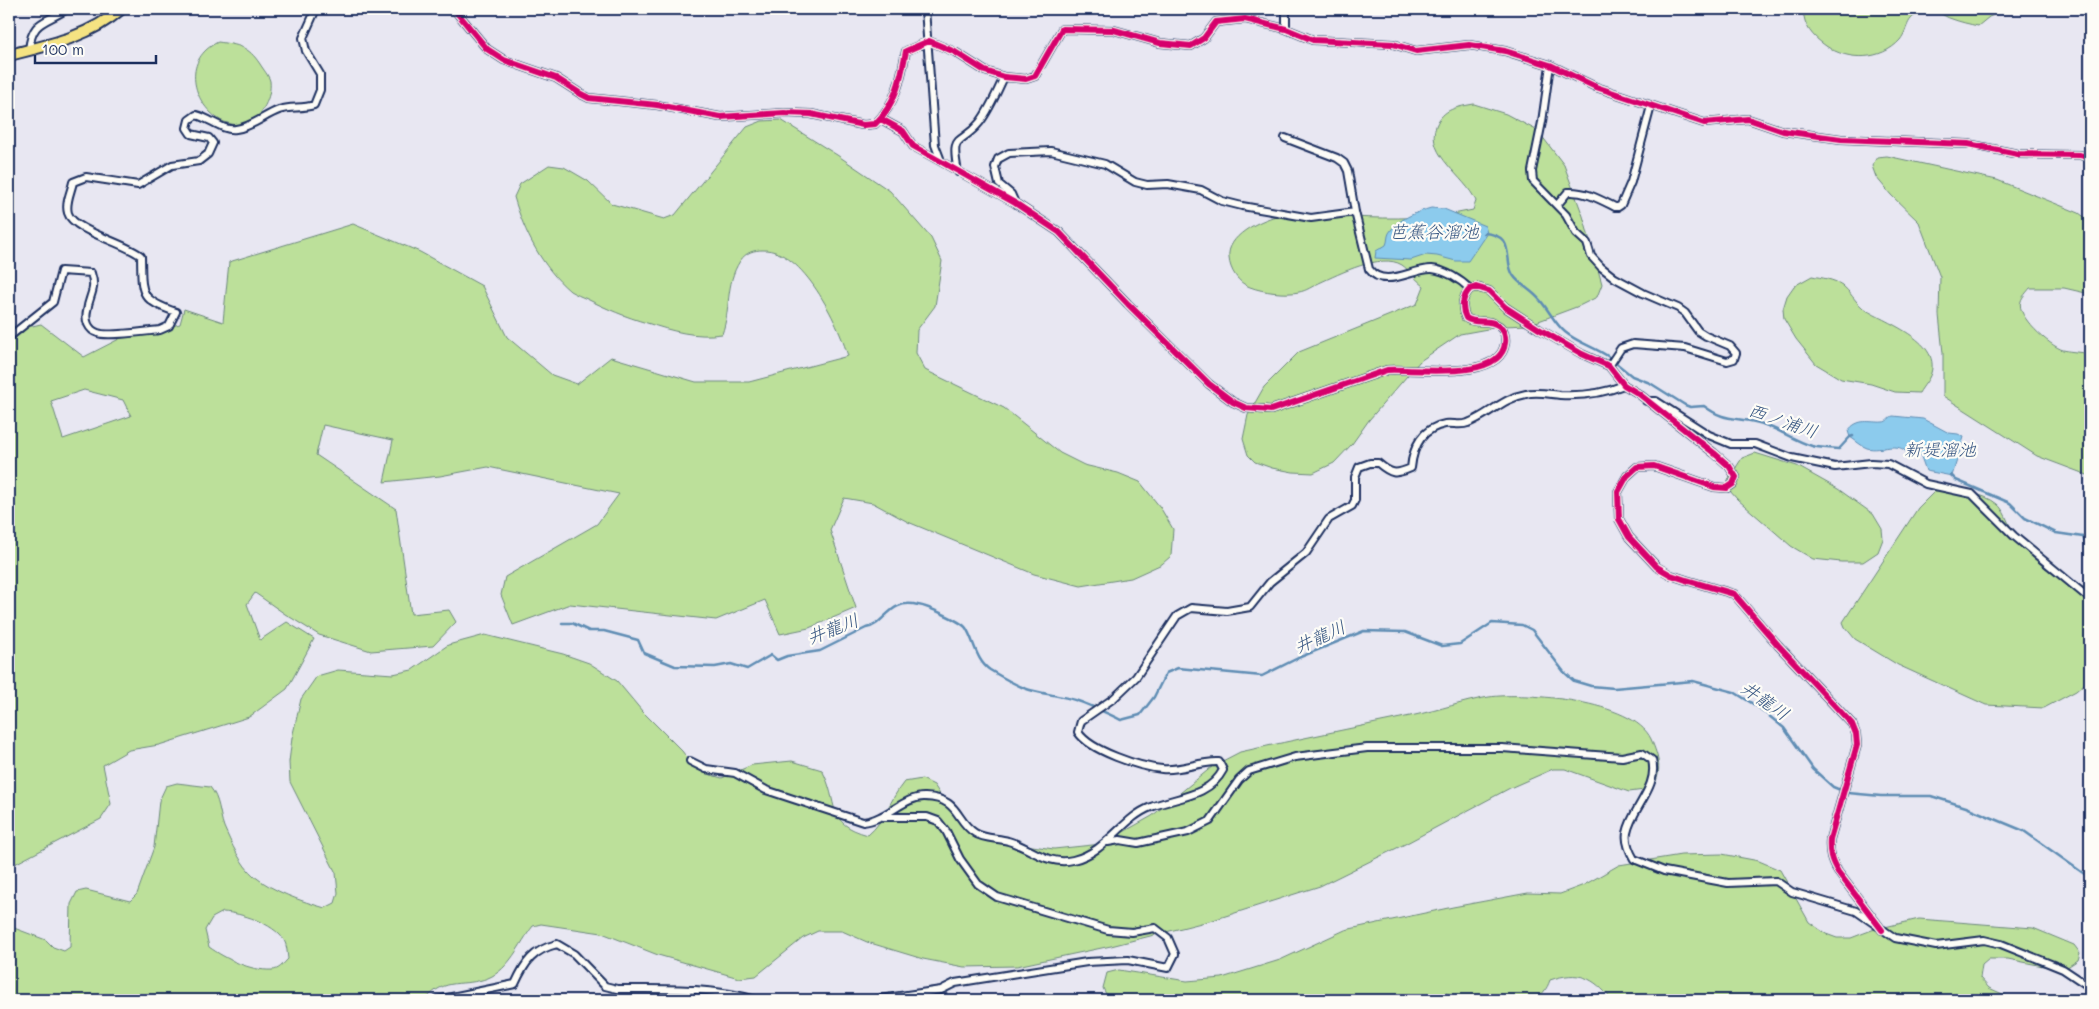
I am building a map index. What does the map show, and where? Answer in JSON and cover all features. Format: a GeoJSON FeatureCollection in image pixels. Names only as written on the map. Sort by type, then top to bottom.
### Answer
{"type":"FeatureCollection","features":[{"type":"Feature","properties":{"kind":"main road"},"geometry":{"type":"LineString","coordinates":[[9,55],[79,36],[98,27],[121,9]]}},
{"type":"Feature","properties":{"kind":"street"},"geometry":{"type":"LineString","coordinates":[[29,50],[30,36],[37,26],[66,9]]}},
{"type":"Feature","properties":{"kind":"street"},"geometry":{"type":"LineString","coordinates":[[9,337],[53,302],[61,271],[91,273],[94,284],[86,311],[87,321],[89,328],[98,334],[160,330],[168,326],[176,312],[156,305],[146,298],[143,288],[141,256],[134,249],[95,234],[73,221],[68,214],[67,205],[73,182],[86,177],[138,185],[172,165],[199,161],[208,154],[213,144],[209,138],[191,134],[187,128],[188,120],[196,116],[206,117],[222,127],[236,129],[254,123],[282,109],[314,105],[320,90],[320,74],[306,51],[303,38],[316,9]]}},
{"type":"Feature","properties":{"kind":"street"},"geometry":{"type":"LineString","coordinates":[[454,9],[487,50],[504,60],[556,78],[589,98],[657,105],[720,117],[784,113],[812,114],[870,125],[880,119],[891,104],[900,86],[906,51],[929,41],[955,52],[985,71],[1004,77],[1026,79],[1035,76],[1062,30],[1114,30],[1160,43],[1191,46],[1204,38],[1216,22],[1245,18],[1286,29],[1313,40],[1393,44],[1416,51],[1469,45],[1505,51],[1550,65],[1596,87],[1704,123],[1748,119],[1783,131],[1804,135],[1841,139],[1968,144],[2018,154],[2080,155],[2090,158]]}},
{"type":"Feature","properties":{"kind":"street"},"geometry":{"type":"LineString","coordinates":[[926,9],[934,145],[941,160]]}},
{"type":"Feature","properties":{"kind":"street"},"geometry":{"type":"LineString","coordinates":[[1286,9],[1286,29]]}},
{"type":"Feature","properties":{"kind":"street"},"geometry":{"type":"LineString","coordinates":[[1550,65],[1532,176],[1537,186],[1558,204],[1576,233],[1586,243],[1591,256],[1601,267],[1615,278],[1678,308],[1698,330],[1706,336],[1730,346],[1736,353],[1734,359],[1727,361],[1684,348],[1633,344],[1621,348],[1609,366]]}},
{"type":"Feature","properties":{"kind":"street"},"geometry":{"type":"LineString","coordinates":[[958,172],[954,153],[956,144],[959,139],[980,122],[1004,77]]}},
{"type":"Feature","properties":{"kind":"street"},"geometry":{"type":"LineString","coordinates":[[1558,204],[1568,192],[1576,191],[1618,208],[1621,205],[1631,182],[1650,106]]}},
{"type":"Feature","properties":{"kind":"street"},"geometry":{"type":"LineString","coordinates":[[880,119],[903,131],[914,146],[1015,203],[1060,232],[1128,304],[1208,384],[1233,402],[1246,408],[1271,410],[1386,370],[1461,370],[1498,359],[1503,352],[1505,344],[1503,330],[1499,325],[1490,322],[1476,322],[1466,318],[1464,314],[1464,298],[1470,289],[1476,287],[1489,291],[1505,307],[1539,329],[1582,354],[1609,366],[1624,385],[1714,453],[1729,466],[1736,477],[1733,484],[1727,488],[1714,487],[1654,466],[1637,467],[1627,476],[1618,492],[1619,519],[1629,537],[1657,567],[1671,575],[1734,594],[1778,645],[1852,724],[1856,734],[1857,745],[1830,839],[1829,852],[1832,862],[1882,930]]}},
{"type":"Feature","properties":{"kind":"street"},"geometry":{"type":"LineString","coordinates":[[1285,138],[1337,158],[1344,163],[1348,171],[1354,212],[1369,269],[1372,273],[1378,276],[1397,278],[1432,269],[1460,279],[1470,289]]}},
{"type":"Feature","properties":{"kind":"street"},"geometry":{"type":"LineString","coordinates":[[1015,203],[1011,194],[999,184],[995,167],[998,159],[1009,153],[1051,151],[1105,164],[1134,182],[1147,185],[1168,184],[1201,190],[1222,201],[1242,206],[1311,218],[1354,212]]}},
{"type":"Feature","properties":{"kind":"street"},"geometry":{"type":"LineString","coordinates":[[1107,843],[1134,817],[1150,807],[1191,796],[1219,778],[1223,770],[1219,762],[1210,761],[1163,769],[1133,762],[1092,745],[1082,739],[1078,732],[1081,722],[1114,698],[1136,677],[1177,616],[1191,608],[1227,611],[1250,607],[1270,582],[1306,553],[1329,519],[1352,506],[1355,500],[1355,477],[1359,468],[1370,463],[1378,463],[1388,471],[1398,473],[1411,468],[1412,454],[1418,440],[1436,427],[1447,424],[1467,424],[1511,397],[1529,393],[1573,395],[1610,391],[1624,385]]}},
{"type":"Feature","properties":{"kind":"street"},"geometry":{"type":"LineString","coordinates":[[1646,401],[1656,401],[1709,434],[1731,444],[1755,444],[1792,458],[1835,467],[1871,463],[1888,464],[1926,484],[1972,494],[2014,536],[2090,599]]}},
{"type":"Feature","properties":{"kind":"street"},"geometry":{"type":"LineString","coordinates":[[690,761],[706,768],[735,773],[766,790],[863,822],[874,821],[913,799],[924,796],[950,804],[956,808],[969,829],[977,835],[1010,841],[1029,851],[1057,860],[1072,860],[1107,843],[1120,840],[1138,843],[1188,832],[1210,821],[1239,780],[1249,772],[1295,757],[1367,748],[1502,748],[1622,757],[1642,753],[1652,760],[1654,770],[1653,781],[1627,834],[1628,847],[1634,859],[1664,870],[1728,883],[1776,881],[1792,892],[1856,911],[1895,938],[1936,946],[1984,940],[2001,944],[2064,969],[2090,987]]}},
{"type":"Feature","properties":{"kind":"street"},"geometry":{"type":"LineString","coordinates":[[873,1000],[941,990],[955,983],[1088,962],[1128,960],[1168,968],[1175,954],[1168,938],[1155,928],[1132,932],[1108,930],[997,897],[978,884],[960,858],[946,831],[938,822],[927,817],[882,817]]}},
{"type":"Feature","properties":{"kind":"street"},"geometry":{"type":"LineString","coordinates":[[437,1000],[515,984],[522,968],[531,956],[547,946],[557,944],[574,954],[605,986],[617,989],[698,990],[732,994],[756,1000]]}},
{"type":"Feature","properties":{"kind":"green space"},"geometry":{"type":"Polygon","coordinates":[[[1803,9],[2007,9],[1989,17],[1978,26],[1949,18],[1934,11],[1920,13],[1911,19],[1900,40],[1892,47],[1874,55],[1854,56],[1835,51],[1813,35],[1805,21],[1803,9]]]}},
{"type":"Feature","properties":{"kind":"green space"},"geometry":{"type":"Polygon","coordinates":[[[218,42],[242,47],[251,53],[266,72],[270,81],[268,100],[251,126],[229,123],[217,118],[208,110],[196,89],[196,68],[200,58],[207,49],[218,42]]]}},
{"type":"Feature","properties":{"kind":"green space"},"geometry":{"type":"Polygon","coordinates":[[[1474,104],[1506,114],[1538,131],[1564,165],[1583,216],[1602,284],[1597,297],[1579,306],[1528,325],[1504,326],[1460,334],[1420,361],[1369,420],[1352,444],[1334,463],[1313,473],[1293,472],[1255,462],[1248,455],[1243,439],[1248,415],[1264,387],[1299,352],[1417,304],[1424,286],[1402,265],[1383,261],[1349,270],[1307,290],[1281,293],[1255,289],[1246,285],[1235,276],[1229,258],[1229,250],[1233,243],[1238,236],[1253,226],[1269,218],[1283,215],[1303,214],[1398,218],[1428,217],[1473,210],[1476,201],[1464,183],[1441,156],[1434,137],[1436,126],[1443,115],[1452,109],[1474,104]]]}},
{"type":"Feature","properties":{"kind":"green space"},"geometry":{"type":"Polygon","coordinates":[[[781,120],[890,191],[931,238],[942,261],[935,306],[917,330],[916,353],[925,370],[1004,408],[1060,453],[1084,465],[1118,473],[1140,482],[1160,507],[1173,529],[1171,556],[1162,564],[1131,578],[1081,586],[1034,574],[908,522],[873,503],[844,498],[830,530],[856,608],[809,628],[780,634],[765,600],[716,620],[570,604],[513,625],[501,595],[505,577],[597,524],[619,494],[488,467],[440,476],[384,482],[393,440],[323,425],[316,455],[396,509],[411,614],[449,610],[456,622],[433,646],[371,651],[319,635],[255,593],[247,604],[260,640],[287,622],[314,639],[287,689],[249,717],[159,745],[129,750],[103,765],[111,804],[101,819],[11,866],[9,865],[9,393],[12,386],[9,379],[10,343],[28,327],[41,324],[84,357],[121,338],[180,324],[184,309],[223,322],[229,262],[353,224],[420,252],[482,286],[507,337],[552,375],[577,384],[611,357],[696,382],[749,382],[848,356],[836,325],[817,290],[805,274],[778,253],[763,250],[753,251],[745,255],[740,261],[732,279],[722,334],[684,333],[639,321],[570,291],[551,271],[535,248],[518,210],[514,197],[520,184],[549,165],[564,167],[588,181],[612,204],[664,219],[675,215],[747,127],[762,121],[781,120]],[[84,390],[51,401],[63,439],[131,416],[123,400],[84,390]]]}},
{"type":"Feature","properties":{"kind":"green space"},"geometry":{"type":"Polygon","coordinates":[[[1887,156],[1997,180],[2079,213],[2090,221],[2090,294],[2064,288],[2030,288],[2023,296],[2021,307],[2028,322],[2050,343],[2063,350],[2090,354],[2090,476],[2037,456],[1943,396],[1943,353],[1939,315],[1940,277],[1919,222],[1891,195],[1876,177],[1872,166],[1877,157],[1887,156]]]}},
{"type":"Feature","properties":{"kind":"green space"},"geometry":{"type":"Polygon","coordinates":[[[1812,276],[1839,283],[1848,290],[1863,308],[1908,333],[1919,342],[1927,351],[1932,361],[1930,376],[1919,393],[1895,392],[1871,384],[1841,379],[1816,364],[1796,339],[1784,319],[1783,309],[1787,296],[1794,286],[1812,276]]]}},
{"type":"Feature","properties":{"kind":"green space"},"geometry":{"type":"Polygon","coordinates":[[[1755,453],[1797,466],[1838,489],[1873,514],[1882,529],[1883,539],[1878,552],[1863,562],[1841,562],[1813,559],[1791,546],[1729,490],[1728,480],[1742,458],[1755,453]]]}},
{"type":"Feature","properties":{"kind":"green space"},"geometry":{"type":"Polygon","coordinates":[[[1945,490],[1972,493],[1992,500],[2002,509],[2020,542],[2036,560],[2065,580],[2090,589],[2090,679],[2076,691],[2044,708],[1986,705],[1898,665],[1855,639],[1845,627],[1843,622],[1918,508],[1935,491],[1945,490]]]}},
{"type":"Feature","properties":{"kind":"green space"},"geometry":{"type":"Polygon","coordinates":[[[485,635],[563,654],[589,663],[617,681],[642,711],[682,751],[696,769],[722,778],[752,765],[792,761],[822,770],[839,818],[845,825],[868,835],[879,823],[904,782],[922,779],[934,785],[954,816],[967,827],[996,841],[1054,849],[1102,844],[1152,816],[1213,766],[1240,752],[1415,715],[1489,697],[1527,696],[1552,698],[1602,707],[1623,715],[1640,726],[1651,739],[1658,758],[1659,770],[1652,789],[1629,792],[1565,769],[1553,769],[1510,788],[1405,844],[1320,886],[1213,920],[1111,946],[1017,966],[964,967],[923,959],[867,942],[842,931],[818,931],[803,938],[756,976],[739,978],[658,955],[602,933],[541,924],[533,926],[514,955],[496,974],[479,981],[447,985],[425,1000],[9,1000],[9,930],[14,928],[46,940],[53,947],[64,951],[70,947],[71,904],[77,892],[86,890],[130,901],[137,894],[154,847],[159,801],[166,786],[177,783],[210,787],[216,796],[224,827],[233,847],[249,871],[262,882],[288,895],[325,908],[335,903],[338,893],[336,873],[290,782],[289,762],[292,738],[301,699],[317,676],[338,670],[393,674],[412,670],[448,645],[485,635]],[[223,912],[212,918],[205,930],[209,947],[231,960],[255,969],[274,970],[288,959],[284,940],[279,934],[256,920],[223,912]]]}},
{"type":"Feature","properties":{"kind":"green space"},"geometry":{"type":"Polygon","coordinates":[[[1722,854],[1759,861],[1780,870],[1809,922],[1826,934],[1837,938],[1851,938],[1872,930],[1919,919],[2033,928],[2074,945],[2080,953],[2078,960],[2063,970],[2008,959],[1989,959],[1982,965],[1980,978],[1989,988],[2016,1000],[1612,1000],[1592,981],[1577,976],[1560,977],[1550,980],[1544,992],[1532,1000],[1467,1000],[1446,993],[1433,997],[1431,1000],[1109,1000],[1103,988],[1107,973],[1119,970],[1187,981],[1222,978],[1280,960],[1345,930],[1528,893],[1560,894],[1584,885],[1619,865],[1681,855],[1722,854]]]}},
{"type":"Feature","properties":{"kind":"water","name":"芭蕉谷溜池"},"geometry":{"type":"Polygon","coordinates":[[[1431,208],[1444,209],[1485,226],[1487,233],[1468,261],[1456,261],[1426,255],[1411,260],[1375,258],[1376,251],[1386,245],[1389,233],[1397,224],[1414,214],[1431,208]]]}},
{"type":"Feature","properties":{"kind":"water","name":"新堤溜池"},"geometry":{"type":"Polygon","coordinates":[[[1893,416],[1923,419],[1949,433],[1964,437],[1952,476],[1926,471],[1920,454],[1908,454],[1904,450],[1895,447],[1867,448],[1850,437],[1848,431],[1860,422],[1885,422],[1893,416]]]}},
{"type":"Feature","properties":{"kind":"waterway","name":"西ノ浦川"},"geometry":{"type":"LineString","coordinates":[[1484,233],[1501,238],[1507,249],[1510,269],[1513,275],[1540,300],[1565,332],[1609,357]]}},
{"type":"Feature","properties":{"kind":"waterway","name":"西ノ浦川"},"geometry":{"type":"LineString","coordinates":[[1616,363],[1632,376],[1650,383],[1685,405],[1690,407],[1704,406],[1717,414],[1729,418],[1762,424],[1812,446],[1839,449],[1853,436]]}},
{"type":"Feature","properties":{"kind":"waterway","name":"西ノ浦川"},"geometry":{"type":"LineString","coordinates":[[1951,475],[1956,480],[2010,503],[2025,518],[2056,533],[2083,537],[2090,553]]}},
{"type":"Feature","properties":{"kind":"waterway","name":"井龍川"},"geometry":{"type":"LineString","coordinates":[[562,623],[572,623],[589,631],[604,631],[638,640],[644,653],[675,666],[715,667],[731,664],[747,669],[771,655],[777,660],[787,656],[820,651],[873,626],[900,605],[918,605],[944,614],[963,625],[969,633],[981,661],[990,670],[1002,677],[1030,690],[1081,702],[1121,720],[1140,715],[1154,697],[1166,673],[1178,668],[1262,676],[1298,658],[1364,631],[1405,632],[1442,646],[1460,644],[1492,623],[1522,625],[1532,630],[1564,672],[1574,681],[1591,686],[1614,688],[1693,681],[1734,692],[1758,707],[1784,728],[1813,769],[1833,787],[1848,793],[1881,796],[1931,796],[1966,807],[2024,831],[2090,878]]}},
{"type":"Feature","properties":{"kind":"cycle path"},"geometry":{"type":"LineString","coordinates":[[454,9],[487,49],[504,60],[556,78],[589,98],[657,105],[720,117],[784,113],[811,114],[863,125],[875,124],[893,99],[900,81],[906,51],[929,41],[955,52],[985,71],[1004,77],[1026,79],[1035,76],[1062,29],[1114,30],[1160,43],[1191,46],[1204,38],[1216,22],[1245,19],[1286,29],[1313,40],[1393,44],[1416,51],[1469,45],[1505,51],[1550,65],[1596,87],[1704,123],[1748,119],[1783,131],[1841,139],[1968,144],[2018,154],[2080,155],[2090,158]]}},
{"type":"Feature","properties":{"kind":"cycle path"},"geometry":{"type":"LineString","coordinates":[[881,119],[903,131],[913,146],[1015,203],[1059,232],[1209,384],[1233,402],[1246,408],[1271,410],[1387,370],[1454,370],[1473,368],[1489,363],[1500,355],[1505,343],[1505,336],[1501,328],[1495,324],[1466,318],[1463,307],[1464,299],[1467,292],[1476,287],[1489,291],[1505,307],[1539,329],[1582,354],[1609,366],[1624,385],[1639,394],[1714,453],[1729,466],[1736,477],[1733,484],[1727,488],[1714,487],[1654,466],[1637,467],[1627,476],[1618,492],[1619,519],[1629,537],[1657,567],[1671,575],[1734,594],[1778,645],[1852,724],[1856,734],[1857,745],[1830,839],[1830,852],[1838,872],[1882,930]]}}]}
